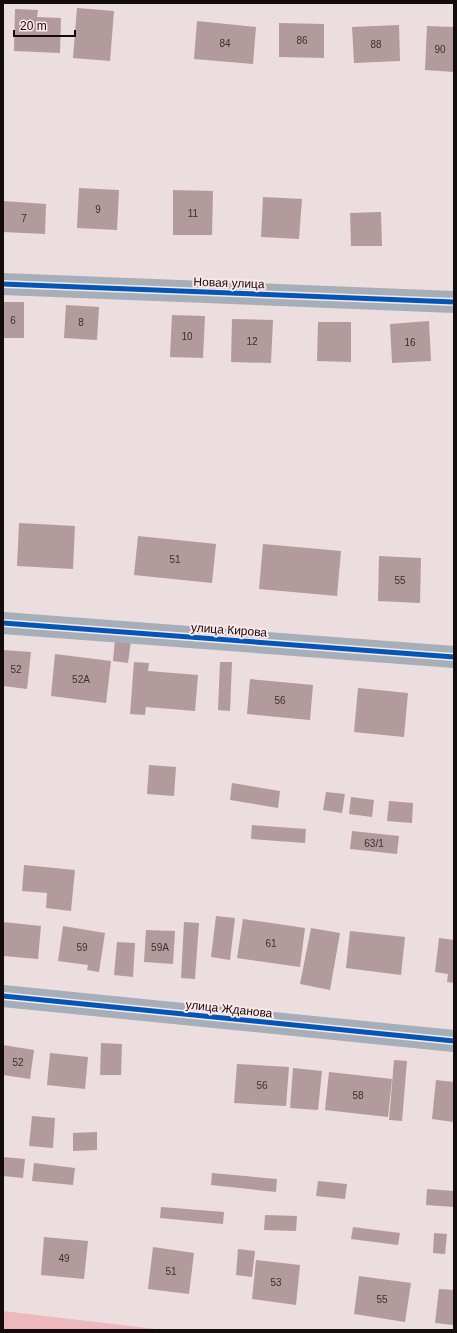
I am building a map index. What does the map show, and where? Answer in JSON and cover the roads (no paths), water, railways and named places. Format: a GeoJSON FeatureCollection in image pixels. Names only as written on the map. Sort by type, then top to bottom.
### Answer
{"type":"FeatureCollection","features":[{"type":"Feature","properties":{"kind":"street","name":"Новая улица"},"geometry":{"type":"LineString","coordinates":[[3,284],[454,302]]}},
{"type":"Feature","properties":{"kind":"street","name":"улица Кирова"},"geometry":{"type":"LineString","coordinates":[[3,623],[454,657]]}},
{"type":"Feature","properties":{"kind":"street","name":"улица Жданова"},"geometry":{"type":"LineString","coordinates":[[3,996],[454,1041]]}}]}
